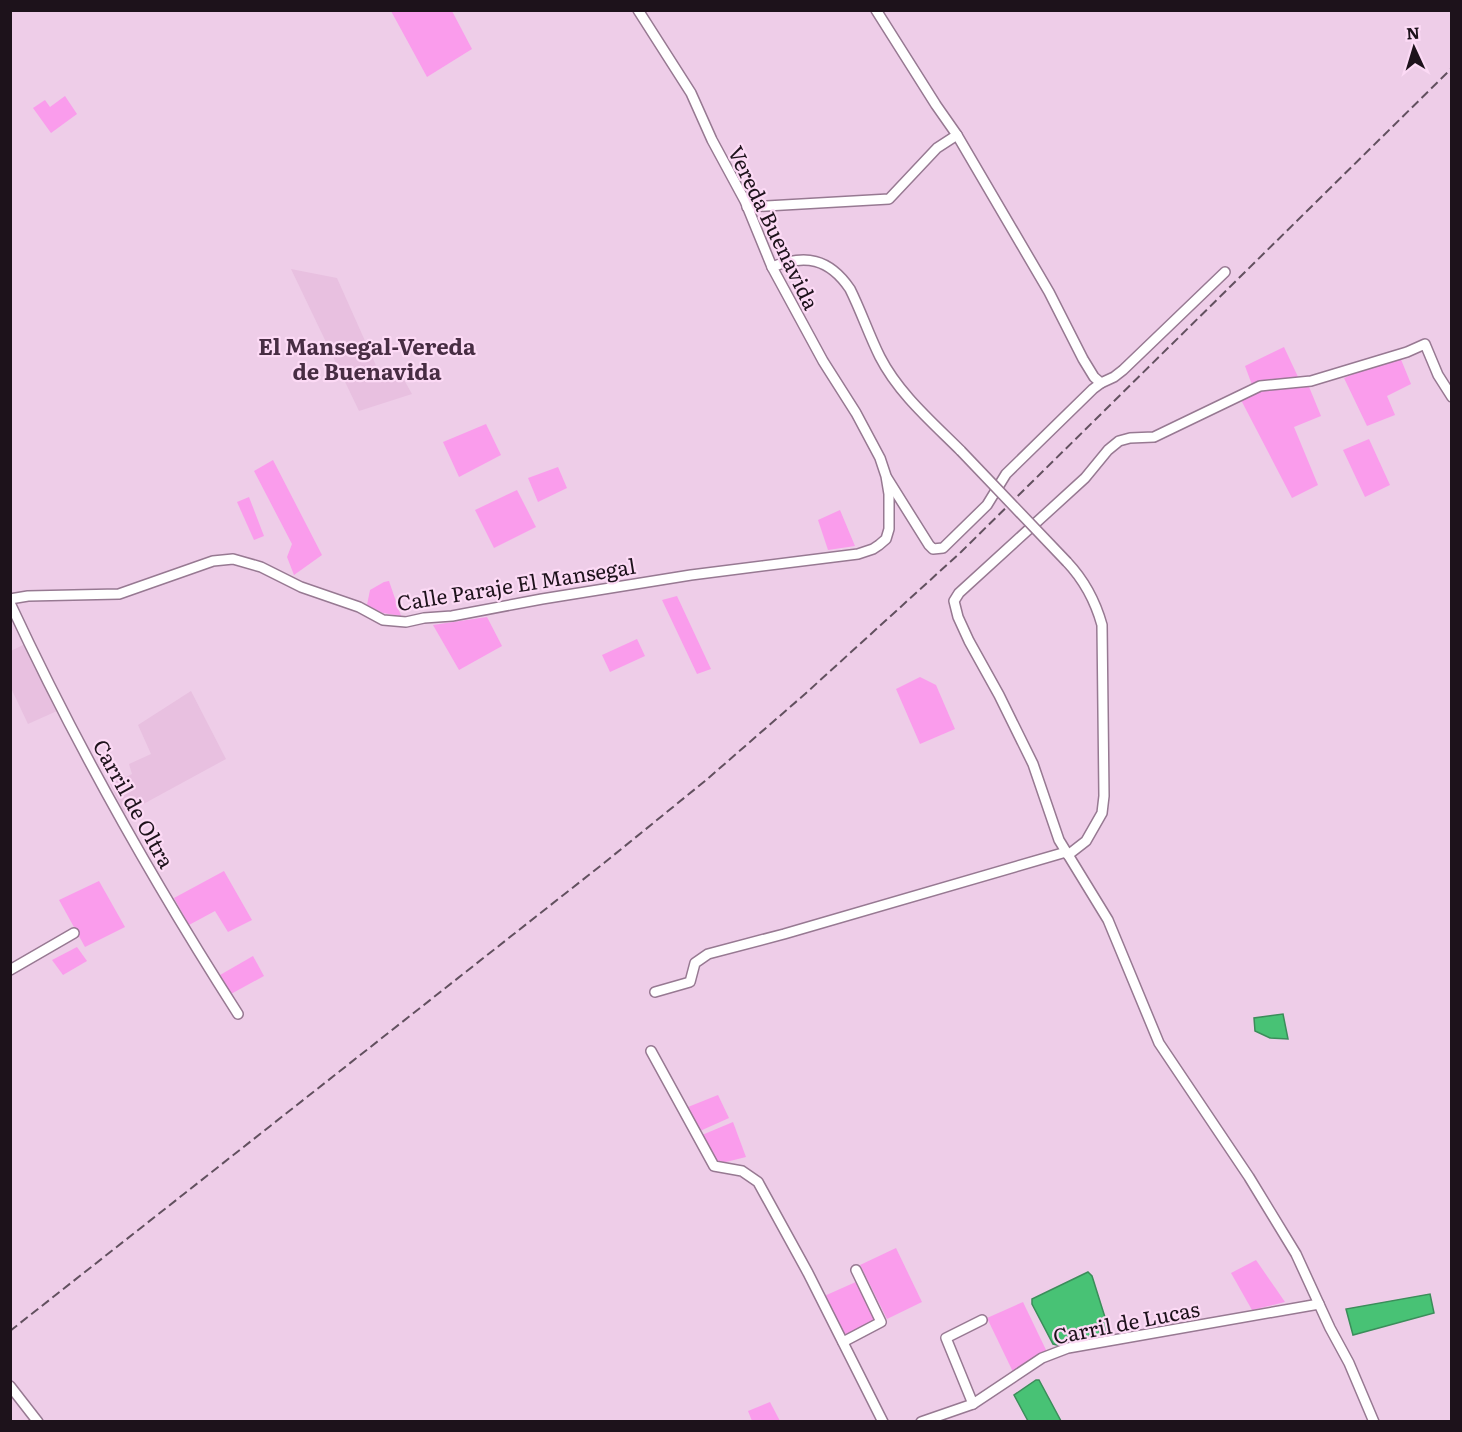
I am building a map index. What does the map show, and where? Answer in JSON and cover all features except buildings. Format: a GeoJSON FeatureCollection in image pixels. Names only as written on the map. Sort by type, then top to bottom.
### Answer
{"type":"FeatureCollection","features":[{"type":"Feature","properties":{"kind":"street","name":"Vereda Buenavida"},"geometry":{"type":"LineString","coordinates":[[638,10],[691,93],[712,140],[747,207],[772,267],[823,361],[856,413],[880,458],[886,476]]}},
{"type":"Feature","properties":{"kind":"street"},"geometry":{"type":"LineString","coordinates":[[876,10],[957,135],[1049,292],[1083,359],[1101,384]]}},
{"type":"Feature","properties":{"kind":"street"},"geometry":{"type":"LineString","coordinates":[[747,207],[889,199],[937,148],[957,135]]}},
{"type":"Feature","properties":{"kind":"street"},"geometry":{"type":"LineString","coordinates":[[655,992],[690,982],[695,963],[708,954],[1067,853],[1086,841],[1102,813],[1104,765],[1102,625],[1098,609],[1082,578],[916,406],[896,381],[881,358],[844,279],[825,265],[810,259],[790,260],[772,267]]}},
{"type":"Feature","properties":{"kind":"street"},"geometry":{"type":"LineString","coordinates":[[886,476],[929,545],[933,549],[943,548],[987,505],[1006,474],[1093,389],[1123,370],[1225,272]]}},
{"type":"Feature","properties":{"kind":"street"},"geometry":{"type":"LineString","coordinates":[[1374,1422],[1303,1267],[1216,1126],[1159,1043],[1107,920],[1055,829],[1033,764],[999,694],[969,641],[958,617],[954,601],[959,593],[1085,478],[1108,450],[1119,441],[1154,437],[1260,386],[1311,381],[1425,344],[1438,375],[1452,397]]}},
{"type":"Feature","properties":{"kind":"street","name":"Calle Paraje El Mansegal"},"geometry":{"type":"LineString","coordinates":[[10,601],[28,596],[120,594],[213,561],[233,559],[261,567],[301,587],[359,607],[383,620],[406,622],[452,616],[691,575],[858,554],[873,549],[886,539],[889,529],[886,476]]}},
{"type":"Feature","properties":{"kind":"street","name":"Carril de Oltra"},"geometry":{"type":"LineString","coordinates":[[10,601],[92,764],[206,964],[238,1014]]}},
{"type":"Feature","properties":{"kind":"street"},"geometry":{"type":"LineString","coordinates":[[10,970],[74,933]]}},
{"type":"Feature","properties":{"kind":"street"},"geometry":{"type":"LineString","coordinates":[[651,1051],[708,1159],[714,1166],[742,1172],[758,1182],[808,1273],[883,1422]]}},
{"type":"Feature","properties":{"kind":"street"},"geometry":{"type":"LineString","coordinates":[[843,1342],[881,1322],[856,1270]]}},
{"type":"Feature","properties":{"kind":"street","name":"Carril de Lucas"},"geometry":{"type":"LineString","coordinates":[[921,1422],[973,1404],[1042,1358],[1068,1348],[1319,1304]]}},
{"type":"Feature","properties":{"kind":"street"},"geometry":{"type":"LineString","coordinates":[[973,1404],[946,1338],[982,1320]]}},
{"type":"Feature","properties":{"kind":"street"},"geometry":{"type":"LineString","coordinates":[[10,1386],[38,1422]]}},
{"type":"Feature","properties":{"kind":"shaded area"},"geometry":{"type":"Polygon","coordinates":[[[391,11],[452,11],[472,49],[427,77],[391,11]]]}},
{"type":"Feature","properties":{"kind":"shaded area"},"geometry":{"type":"Polygon","coordinates":[[[65,96],[77,114],[51,133],[33,108],[45,100],[50,107],[65,96]]]}},
{"type":"Feature","properties":{"kind":"shaded area"},"geometry":{"type":"Polygon","coordinates":[[[291,269],[337,278],[382,379],[399,371],[412,394],[359,411],[291,269]]]}},
{"type":"Feature","properties":{"kind":"shaded area"},"geometry":{"type":"Polygon","coordinates":[[[1284,347],[1299,379],[1305,377],[1321,416],[1294,427],[1318,485],[1292,498],[1241,400],[1255,393],[1245,366],[1284,347]]]}},
{"type":"Feature","properties":{"kind":"shaded area"},"geometry":{"type":"Polygon","coordinates":[[[1394,357],[1400,357],[1411,384],[1387,396],[1395,415],[1367,426],[1344,378],[1394,357]]]}},
{"type":"Feature","properties":{"kind":"shaded area"},"geometry":{"type":"Polygon","coordinates":[[[486,424],[501,455],[459,477],[443,442],[486,424]]]}},
{"type":"Feature","properties":{"kind":"shaded area"},"geometry":{"type":"Polygon","coordinates":[[[1369,439],[1390,485],[1365,497],[1343,450],[1369,439]]]}},
{"type":"Feature","properties":{"kind":"shaded area"},"geometry":{"type":"Polygon","coordinates":[[[273,460],[322,555],[294,575],[287,557],[292,544],[254,471],[273,460]]]}},
{"type":"Feature","properties":{"kind":"shaded area"},"geometry":{"type":"Polygon","coordinates":[[[558,467],[567,488],[538,502],[528,478],[558,467]]]}},
{"type":"Feature","properties":{"kind":"shaded area"},"geometry":{"type":"Polygon","coordinates":[[[517,490],[536,527],[494,548],[475,510],[517,490]]]}},
{"type":"Feature","properties":{"kind":"shaded area"},"geometry":{"type":"Polygon","coordinates":[[[249,497],[264,536],[254,540],[237,502],[249,497]]]}},
{"type":"Feature","properties":{"kind":"shaded area"},"geometry":{"type":"Polygon","coordinates":[[[840,510],[855,546],[828,550],[818,520],[840,510]]]}},
{"type":"Feature","properties":{"kind":"shaded area"},"geometry":{"type":"Polygon","coordinates":[[[389,581],[401,616],[383,613],[367,605],[370,590],[389,581]]]}},
{"type":"Feature","properties":{"kind":"shaded area"},"geometry":{"type":"Polygon","coordinates":[[[677,596],[711,669],[697,674],[662,600],[677,596]]]}},
{"type":"Feature","properties":{"kind":"shaded area"},"geometry":{"type":"Polygon","coordinates":[[[487,617],[502,646],[459,670],[433,625],[487,617]]]}},
{"type":"Feature","properties":{"kind":"shaded area"},"geometry":{"type":"Polygon","coordinates":[[[637,639],[645,656],[610,672],[602,655],[637,639]]]}},
{"type":"Feature","properties":{"kind":"shaded area"},"geometry":{"type":"Polygon","coordinates":[[[25,644],[57,711],[28,724],[11,688],[11,651],[25,644]]]}},
{"type":"Feature","properties":{"kind":"shaded area"},"geometry":{"type":"Polygon","coordinates":[[[920,677],[936,685],[955,729],[920,744],[896,689],[920,677]]]}},
{"type":"Feature","properties":{"kind":"shaded area"},"geometry":{"type":"Polygon","coordinates":[[[191,691],[226,759],[125,814],[110,784],[132,774],[129,764],[151,754],[138,725],[191,691]]]}},
{"type":"Feature","properties":{"kind":"shaded area"},"geometry":{"type":"Polygon","coordinates":[[[224,871],[252,920],[228,932],[215,911],[189,925],[174,898],[224,871]]]}},
{"type":"Feature","properties":{"kind":"shaded area"},"geometry":{"type":"Polygon","coordinates":[[[99,881],[125,927],[85,947],[59,900],[99,881]]]}},
{"type":"Feature","properties":{"kind":"shaded area"},"geometry":{"type":"Polygon","coordinates":[[[77,947],[87,961],[63,975],[52,960],[77,947]]]}},
{"type":"Feature","properties":{"kind":"shaded area"},"geometry":{"type":"Polygon","coordinates":[[[253,956],[264,976],[231,994],[220,975],[253,956]]]}},
{"type":"Feature","properties":{"kind":"shaded area"},"geometry":{"type":"Polygon","coordinates":[[[1283,1014],[1288,1039],[1270,1038],[1255,1031],[1254,1018],[1283,1014]]]}},
{"type":"Feature","properties":{"kind":"shaded area"},"geometry":{"type":"Polygon","coordinates":[[[718,1095],[729,1118],[700,1131],[688,1107],[718,1095]]]}},
{"type":"Feature","properties":{"kind":"shaded area"},"geometry":{"type":"Polygon","coordinates":[[[733,1122],[746,1157],[718,1164],[702,1135],[733,1122]]]}},
{"type":"Feature","properties":{"kind":"shaded area"},"geometry":{"type":"Polygon","coordinates":[[[896,1248],[922,1302],[887,1319],[860,1265],[896,1248]]]}},
{"type":"Feature","properties":{"kind":"shaded area"},"geometry":{"type":"Polygon","coordinates":[[[1256,1260],[1285,1302],[1252,1310],[1231,1273],[1256,1260]]]}},
{"type":"Feature","properties":{"kind":"shaded area"},"geometry":{"type":"Polygon","coordinates":[[[1088,1272],[1092,1276],[1109,1330],[1057,1345],[1053,1344],[1032,1304],[1032,1299],[1088,1272]]]}},
{"type":"Feature","properties":{"kind":"shaded area"},"geometry":{"type":"Polygon","coordinates":[[[858,1281],[878,1322],[845,1340],[822,1297],[858,1281]]]}},
{"type":"Feature","properties":{"kind":"shaded area"},"geometry":{"type":"Polygon","coordinates":[[[1430,1294],[1434,1313],[1353,1335],[1346,1309],[1430,1294]]]}},
{"type":"Feature","properties":{"kind":"shaded area"},"geometry":{"type":"Polygon","coordinates":[[[1023,1302],[1047,1352],[1014,1374],[987,1318],[1023,1302]]]}},
{"type":"Feature","properties":{"kind":"shaded area"},"geometry":{"type":"Polygon","coordinates":[[[1039,1380],[1061,1421],[1028,1421],[1014,1395],[1039,1380]]]}},
{"type":"Feature","properties":{"kind":"shaded area"},"geometry":{"type":"Polygon","coordinates":[[[770,1402],[780,1421],[752,1421],[748,1411],[770,1402]]]}},
{"type":"Feature","properties":{"kind":"railway"},"geometry":{"type":"LineString","coordinates":[[10,1331],[604,863],[705,781],[805,694],[961,552],[1452,68]]}},
{"type":"Feature","properties":{"kind":"district","name":"El Mansegal-Vereda de Buenavida"},"geometry":{"type":"Point","coordinates":[367,358]}}]}
